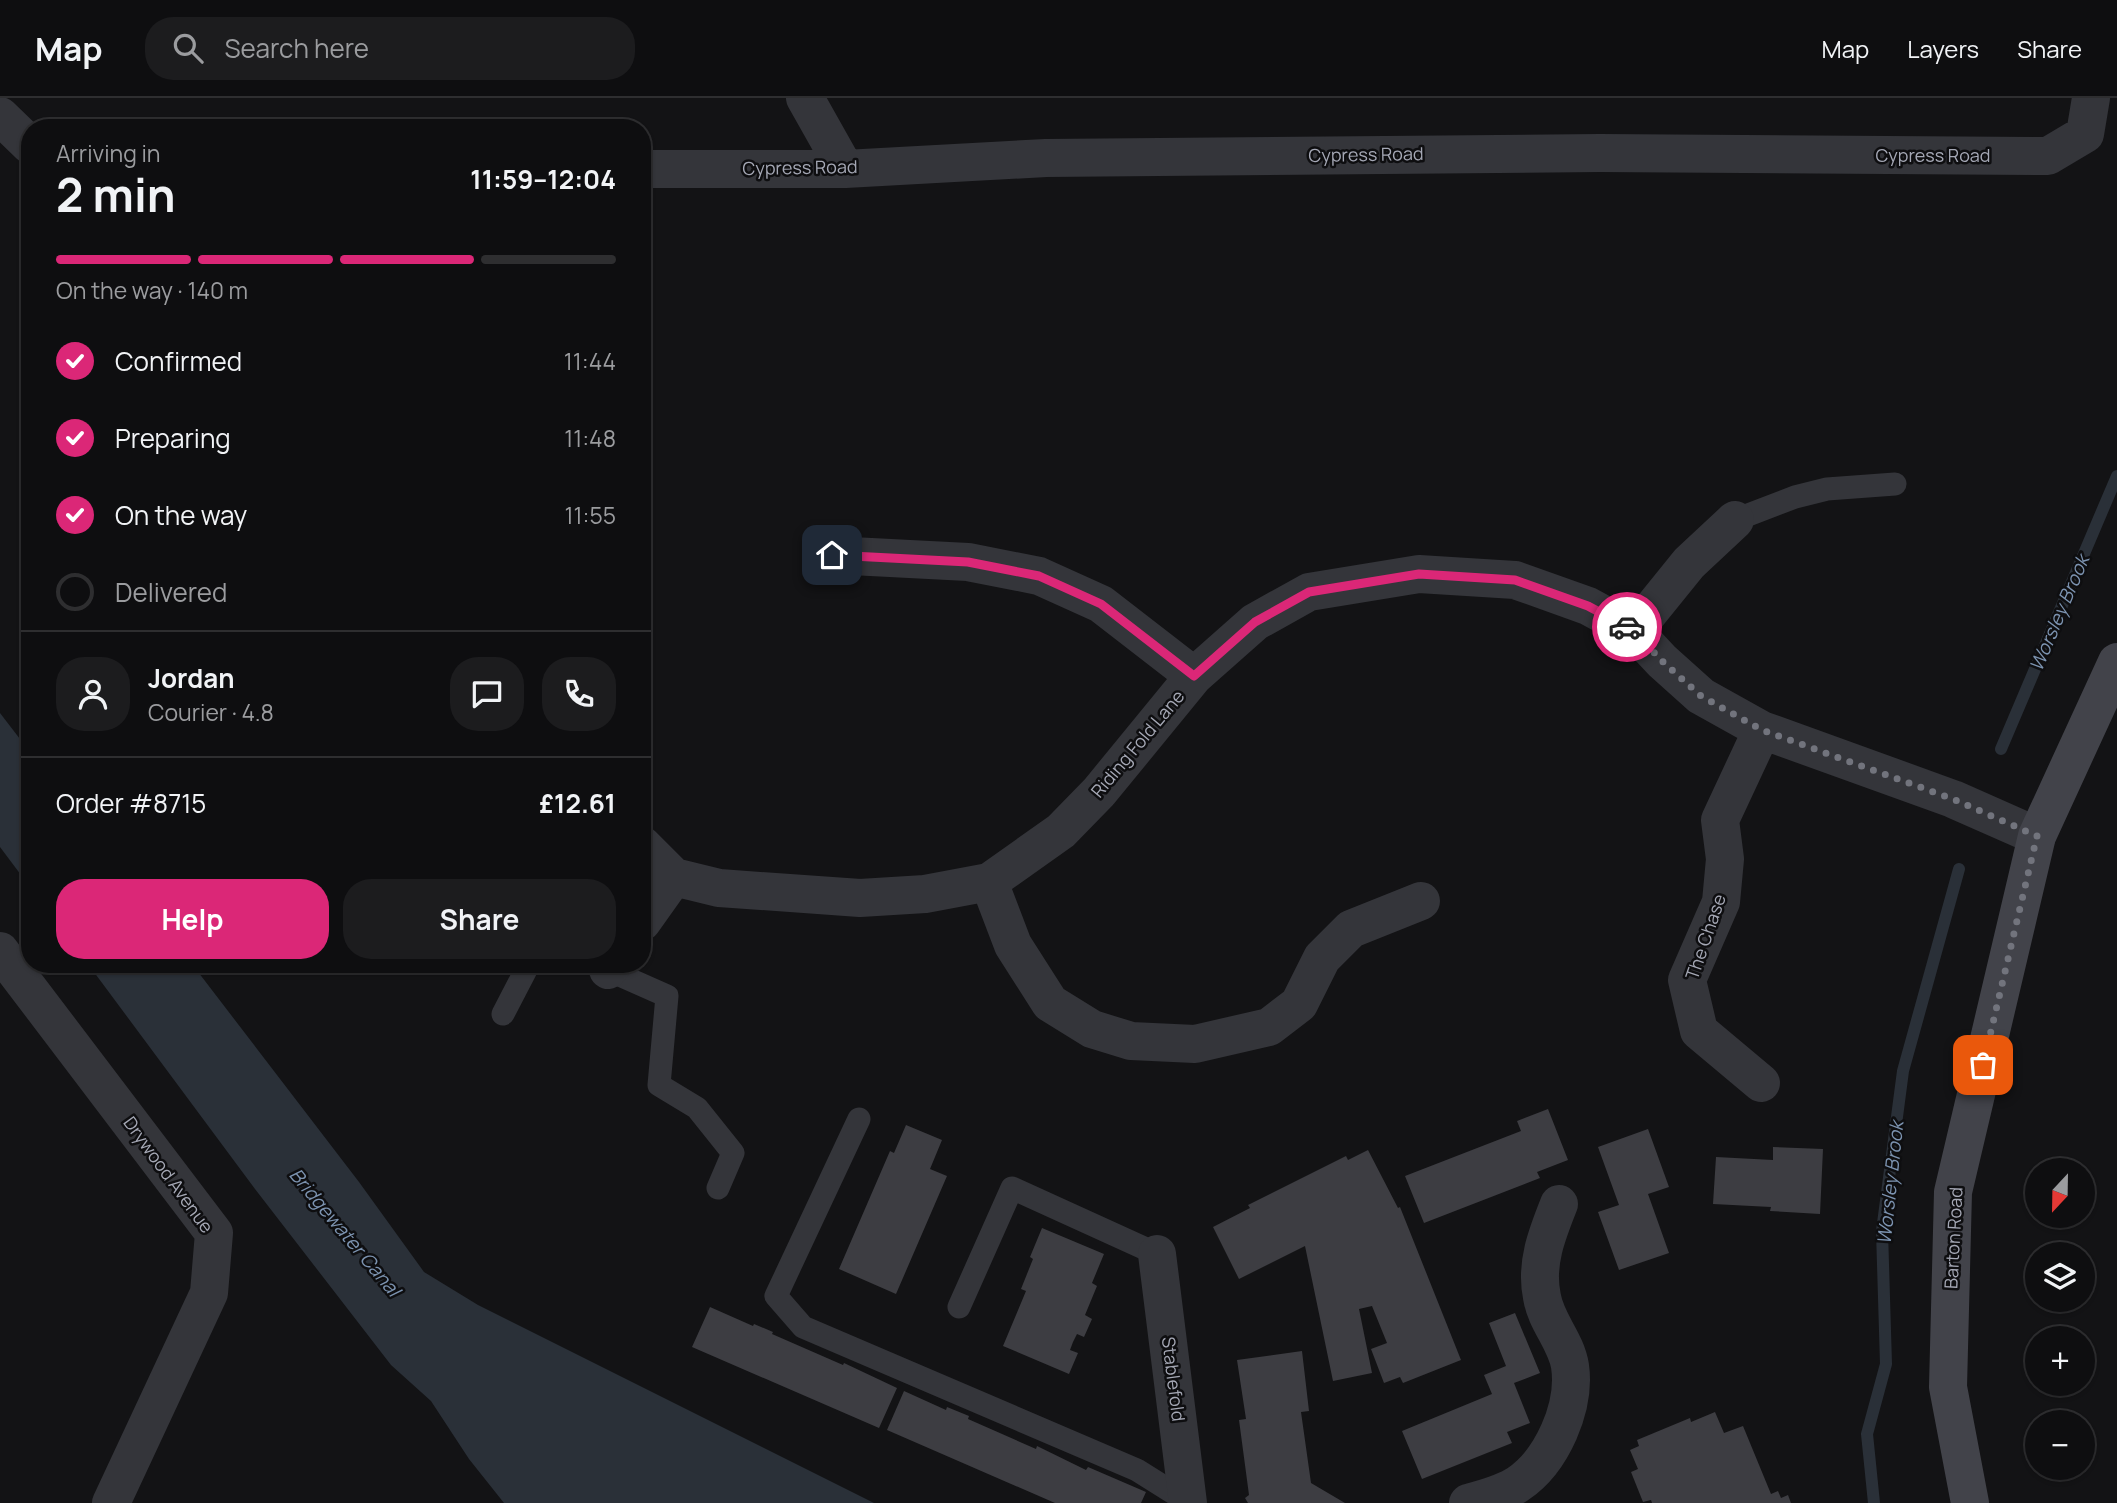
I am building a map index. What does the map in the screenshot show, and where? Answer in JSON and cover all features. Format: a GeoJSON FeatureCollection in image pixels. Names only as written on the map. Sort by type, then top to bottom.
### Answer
{"type":"FeatureCollection","features":[{"type":"Feature","properties":{"kind":"main road","name":"Barton Road"},"geometry":{"type":"LineString","coordinates":[[1970,1503],[1948,1387],[1953,1192],[2037,836],[2117,662]]}},
{"type":"Feature","properties":{"kind":"street"},"geometry":{"type":"LineString","coordinates":[[805,98],[845,169]]}},
{"type":"Feature","properties":{"kind":"street","name":"Cypress Road"},"geometry":{"type":"LineString","coordinates":[[651,169],[845,169],[1046,158],[1600,153],[2048,156],[2088,116]]}},
{"type":"Feature","properties":{"kind":"street"},"geometry":{"type":"LineString","coordinates":[[0,117],[21,137]]}},
{"type":"Feature","properties":{"kind":"street"},"geometry":{"type":"LineString","coordinates":[[1634,631],[1689,563],[1735,520]]}},
{"type":"Feature","properties":{"kind":"street"},"geometry":{"type":"LineString","coordinates":[[832,555],[968,562],[1039,576],[1101,604],[1194,676]]}},
{"type":"Feature","properties":{"kind":"street","name":"Riding Fold Lane"},"geometry":{"type":"LineString","coordinates":[[674,877],[719,888],[860,898],[925,894],[989,882],[1061,831],[1099,792],[1194,676],[1255,622],[1309,592],[1419,574],[1515,580],[1588,606],[1634,631],[1701,696],[1762,730],[1953,799],[2037,836]]}},
{"type":"Feature","properties":{"kind":"street","name":"The Chase"},"geometry":{"type":"LineString","coordinates":[[1761,1083],[1699,1031],[1687,981],[1721,902],[1725,859],[1720,820],[1762,730]]}},
{"type":"Feature","properties":{"kind":"street"},"geometry":{"type":"LineString","coordinates":[[651,854],[674,877],[651,909]]}},
{"type":"Feature","properties":{"kind":"street"},"geometry":{"type":"LineString","coordinates":[[989,882],[1013,945],[1050,1003],[1092,1029],[1131,1041],[1195,1044],[1269,1027],[1299,1004],[1322,958],[1351,929],[1421,901]]}},
{"type":"Feature","properties":{"kind":"street","name":"Drywood Avenue"},"geometry":{"type":"LineString","coordinates":[[0,951],[214,1233],[209,1293],[111,1503]]}},
{"type":"Feature","properties":{"kind":"street"},"geometry":{"type":"LineString","coordinates":[[1468,1503],[1518,1484],[1535,1469],[1546,1455],[1565,1413],[1570,1389],[1570,1366],[1547,1315],[1540,1273],[1543,1247],[1559,1204]]}},
{"type":"Feature","properties":{"kind":"street","name":"Stablefold"},"geometry":{"type":"LineString","coordinates":[[1157,1254],[1188,1502]]}},
{"type":"Feature","properties":{"kind":"lane"},"geometry":{"type":"LineString","coordinates":[[1735,520],[1795,497],[1827,489],[1895,484]]}},
{"type":"Feature","properties":{"kind":"lane"},"geometry":{"type":"LineString","coordinates":[[503,1014],[524,973]]}},
{"type":"Feature","properties":{"kind":"lane"},"geometry":{"type":"LineString","coordinates":[[619,973],[667,996],[659,1085],[697,1108],[733,1153],[718,1188]]}},
{"type":"Feature","properties":{"kind":"lane"},"geometry":{"type":"LineString","coordinates":[[859,1119],[776,1296],[803,1327],[1137,1470],[1188,1502]]}},
{"type":"Feature","properties":{"kind":"lane"},"geometry":{"type":"LineString","coordinates":[[959,1307],[1013,1188],[1157,1254]]}},
{"type":"Feature","properties":{"kind":"water"},"geometry":{"type":"Polygon","coordinates":[[[0,713],[21,740],[21,875],[0,847],[0,713]]]}},
{"type":"Feature","properties":{"kind":"water","name":"Bridgewater Canal"},"geometry":{"type":"Polygon","coordinates":[[[95,973],[199,973],[359,1182],[424,1272],[478,1305],[874,1503],[504,1503],[469,1459],[431,1401],[391,1365],[255,1189],[95,973]]]}},
{"type":"Feature","properties":{"kind":"building"},"geometry":{"type":"Polygon","coordinates":[[[1548,1109],[1568,1160],[1537,1172],[1540,1178],[1424,1223],[1405,1176],[1521,1131],[1517,1121],[1548,1109]]]}},
{"type":"Feature","properties":{"kind":"building"},"geometry":{"type":"Polygon","coordinates":[[[906,1125],[942,1140],[930,1169],[947,1176],[896,1294],[839,1269],[890,1151],[894,1153],[906,1125]]]}},
{"type":"Feature","properties":{"kind":"building"},"geometry":{"type":"Polygon","coordinates":[[[1648,1129],[1669,1187],[1648,1194],[1669,1253],[1619,1270],[1598,1212],[1619,1205],[1598,1147],[1648,1129]]]}},
{"type":"Feature","properties":{"kind":"building"},"geometry":{"type":"Polygon","coordinates":[[[1773,1147],[1823,1149],[1820,1214],[1770,1211],[1771,1207],[1713,1204],[1716,1157],[1773,1160],[1773,1147]]]}},
{"type":"Feature","properties":{"kind":"building"},"geometry":{"type":"Polygon","coordinates":[[[1368,1150],[1398,1208],[1400,1207],[1461,1360],[1403,1383],[1400,1377],[1384,1383],[1371,1349],[1387,1343],[1372,1306],[1359,1309],[1372,1373],[1333,1381],[1305,1246],[1239,1279],[1213,1227],[1250,1208],[1248,1205],[1346,1156],[1348,1160],[1368,1150]]]}},
{"type":"Feature","properties":{"kind":"building"},"geometry":{"type":"Polygon","coordinates":[[[1042,1228],[1104,1254],[1092,1283],[1097,1286],[1085,1315],[1092,1319],[1084,1337],[1077,1334],[1073,1342],[1070,1350],[1078,1353],[1069,1374],[1003,1346],[1026,1291],[1021,1289],[1042,1228]]]}},
{"type":"Feature","properties":{"kind":"building"},"geometry":{"type":"Polygon","coordinates":[[[710,1307],[773,1332],[772,1334],[897,1388],[879,1428],[692,1347],[710,1307]]]}},
{"type":"Feature","properties":{"kind":"building"},"geometry":{"type":"Polygon","coordinates":[[[1515,1313],[1540,1373],[1514,1383],[1530,1423],[1507,1432],[1512,1443],[1422,1479],[1402,1431],[1492,1394],[1484,1375],[1506,1366],[1489,1323],[1515,1313]]]}},
{"type":"Feature","properties":{"kind":"building"},"geometry":{"type":"Polygon","coordinates":[[[1302,1351],[1309,1411],[1301,1412],[1311,1483],[1345,1503],[1248,1503],[1245,1498],[1249,1495],[1239,1420],[1246,1419],[1237,1360],[1302,1351]]]}},
{"type":"Feature","properties":{"kind":"building"},"geometry":{"type":"Polygon","coordinates":[[[904,1391],[946,1410],[947,1407],[969,1416],[968,1419],[1036,1449],[1037,1446],[1086,1470],[1088,1467],[1146,1492],[1141,1503],[1055,1503],[887,1430],[904,1391]]]}},
{"type":"Feature","properties":{"kind":"building"},"geometry":{"type":"Polygon","coordinates":[[[1715,1412],[1724,1433],[1743,1426],[1771,1494],[1778,1491],[1781,1498],[1788,1495],[1791,1503],[1643,1502],[1631,1472],[1638,1469],[1630,1450],[1639,1446],[1637,1440],[1690,1418],[1691,1422],[1715,1412]]]}},
{"type":"Feature","properties":{"kind":"waterway","name":"Worsley Brook"},"geometry":{"type":"LineString","coordinates":[[2001,749],[2117,476]]}},
{"type":"Feature","properties":{"kind":"waterway","name":"Worsley Brook"},"geometry":{"type":"LineString","coordinates":[[1874,1503],[1867,1434],[1886,1364],[1882,1231],[1903,1071],[1959,869]]}},
{"type":"Feature","properties":{"kind":"way so far"},"geometry":{"type":"LineString","coordinates":[[1627,627],[1701,696],[1762,730],[1953,799],[2037,836],[1983,1065]]}},
{"type":"Feature","properties":{"kind":"route"},"geometry":{"type":"LineString","coordinates":[[832,555],[968,562],[1039,576],[1101,604],[1194,676],[1255,622],[1309,592],[1419,574],[1515,580],[1588,606],[1627,627]]}}]}
